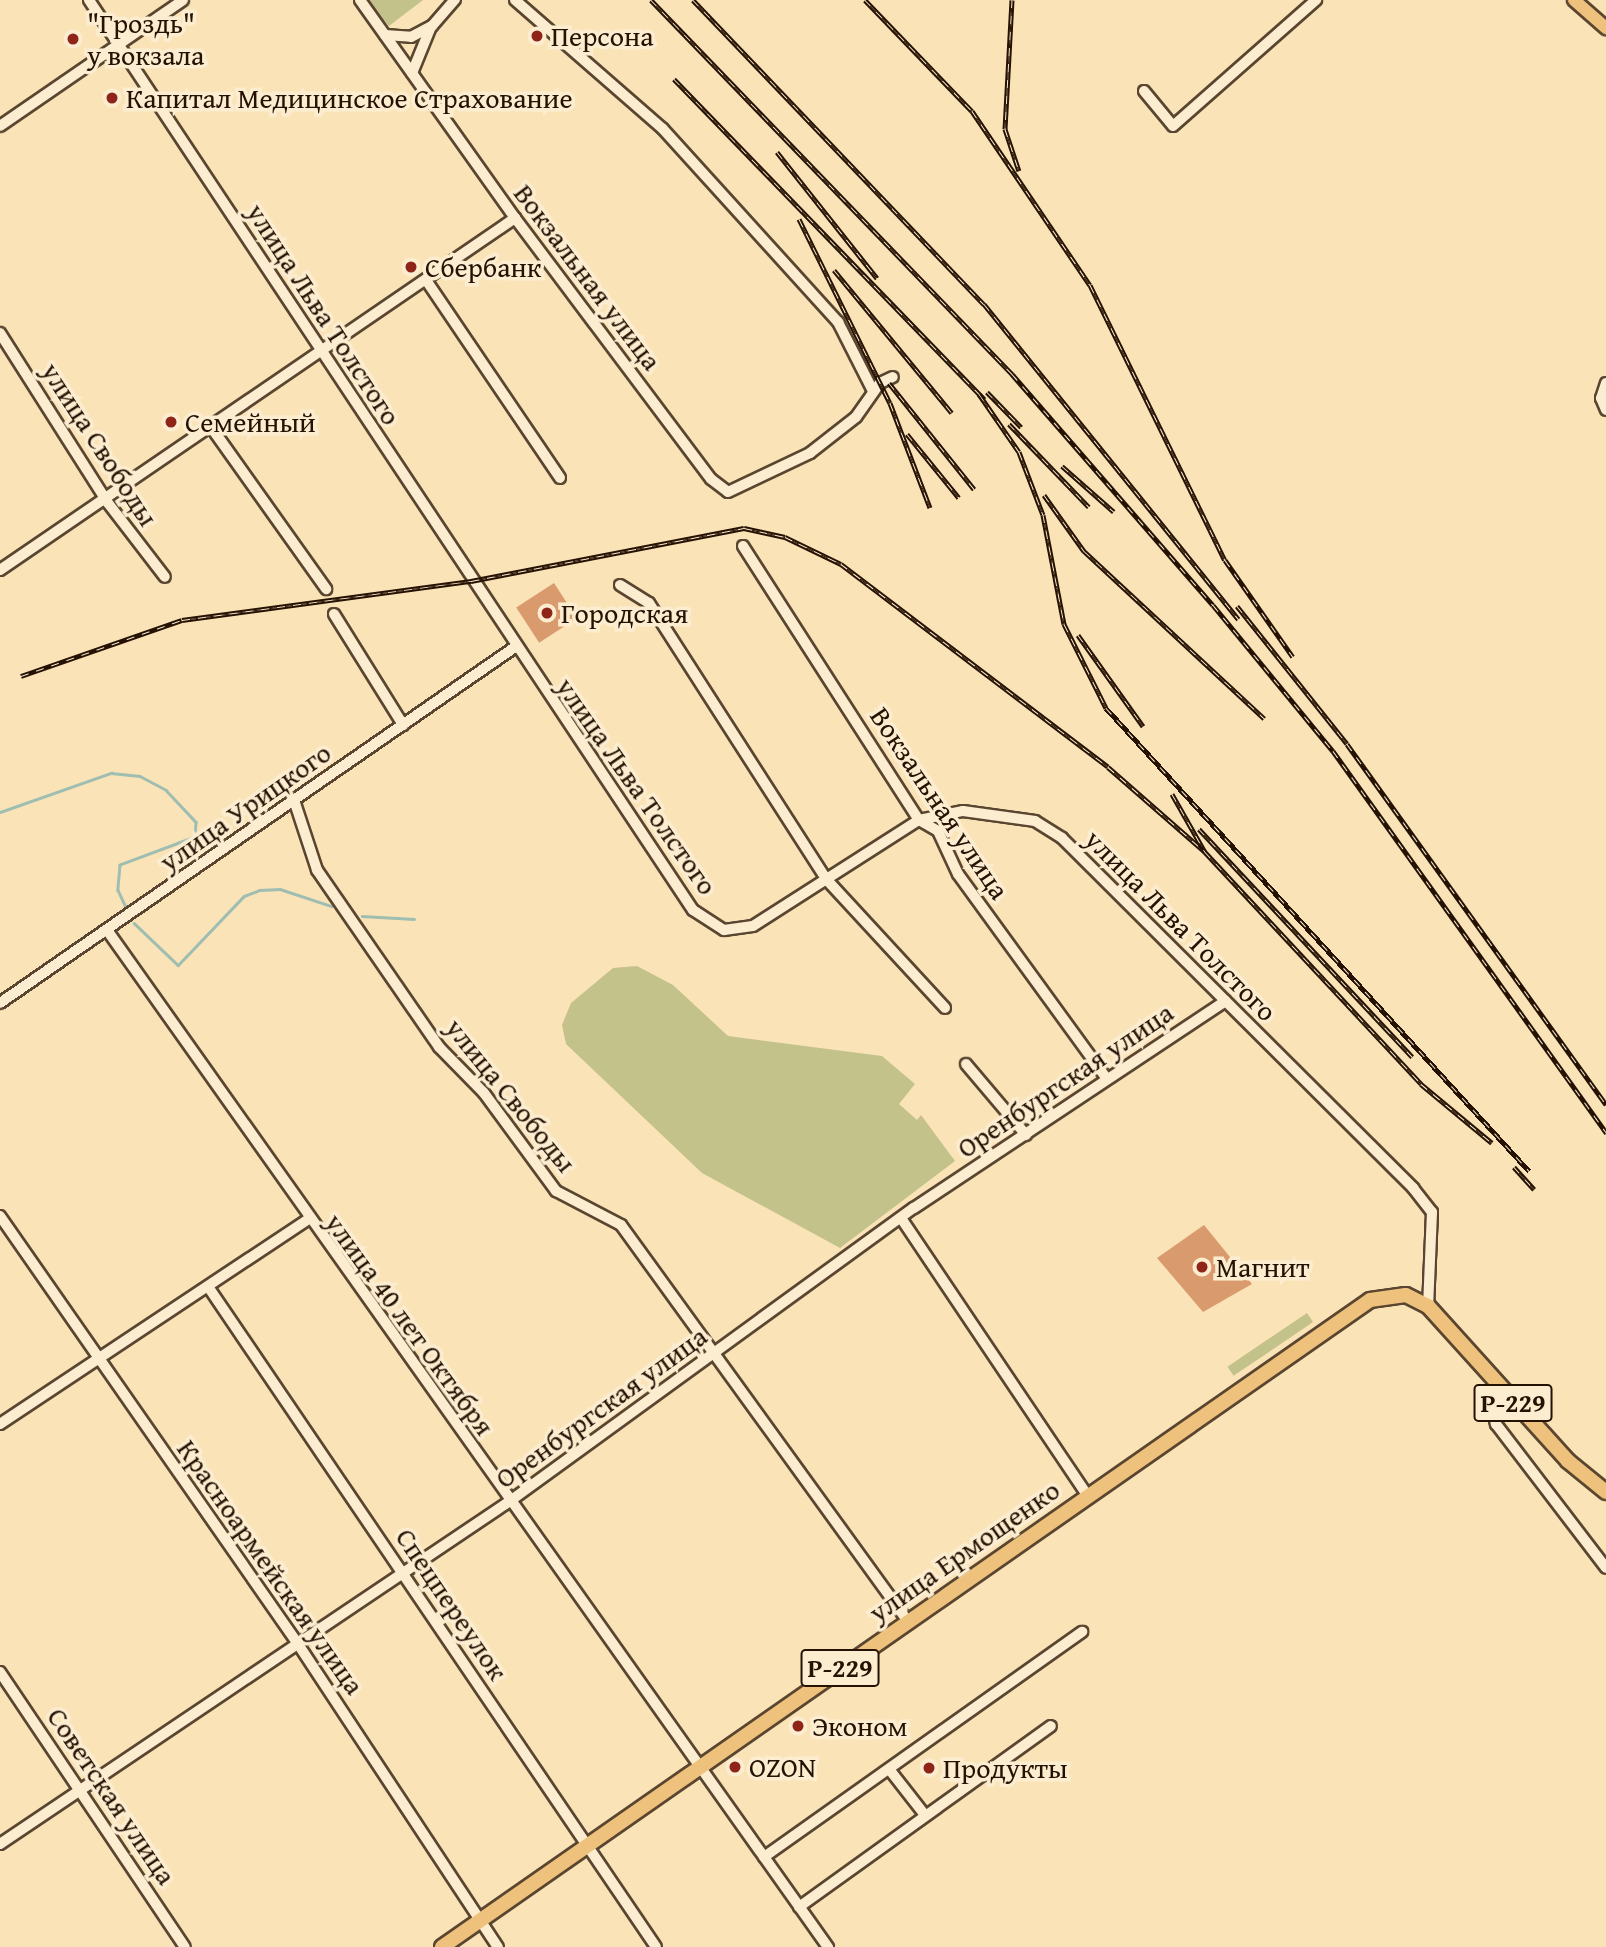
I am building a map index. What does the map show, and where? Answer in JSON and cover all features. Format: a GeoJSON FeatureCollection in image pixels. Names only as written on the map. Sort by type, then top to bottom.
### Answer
{"type":"FeatureCollection","features":[{"type":"Feature","properties":{"kind":"highway","name":"улица Ермощенко"},"geometry":{"type":"LineString","coordinates":[[442,1947],[1324,1326],[1383,1296],[1406,1295],[1429,1306]]}},
{"type":"Feature","properties":{"kind":"highway","name":"Р-229"},"geometry":{"type":"LineString","coordinates":[[1429,1306],[1503,1392],[1606,1492]]}},
{"type":"Feature","properties":{"kind":"main road"},"geometry":{"type":"LineString","coordinates":[[1574,0],[1606,28]]}},
{"type":"Feature","properties":{"kind":"street","name":"улица Льва Толстого"},"geometry":{"type":"LineString","coordinates":[[89,0],[675,890],[710,925],[753,926],[919,820],[963,811],[1035,821],[1062,838],[1432,1212],[1429,1306]]}},
{"type":"Feature","properties":{"kind":"street"},"geometry":{"type":"LineString","coordinates":[[0,126],[183,0]]}},
{"type":"Feature","properties":{"kind":"street"},"geometry":{"type":"LineString","coordinates":[[360,0],[412,73]]}},
{"type":"Feature","properties":{"kind":"street"},"geometry":{"type":"LineString","coordinates":[[412,73],[432,26],[455,0]]}},
{"type":"Feature","properties":{"kind":"street"},"geometry":{"type":"LineString","coordinates":[[515,0],[663,130],[838,322],[873,391],[894,377]]}},
{"type":"Feature","properties":{"kind":"street"},"geometry":{"type":"LineString","coordinates":[[1144,91],[1173,126],[1316,0]]}},
{"type":"Feature","properties":{"kind":"street"},"geometry":{"type":"LineString","coordinates":[[385,35],[411,37],[432,26]]}},
{"type":"Feature","properties":{"kind":"street","name":"Вокзальная улица"},"geometry":{"type":"LineString","coordinates":[[412,73],[515,218],[711,479],[728,492],[810,453],[856,418],[873,391]]}},
{"type":"Feature","properties":{"kind":"street"},"geometry":{"type":"LineString","coordinates":[[0,570],[515,218]]}},
{"type":"Feature","properties":{"kind":"street"},"geometry":{"type":"LineString","coordinates":[[426,281],[560,478]]}},
{"type":"Feature","properties":{"kind":"street","name":"улица Свободы"},"geometry":{"type":"LineString","coordinates":[[0,333],[165,577]]}},
{"type":"Feature","properties":{"kind":"street"},"geometry":{"type":"LineString","coordinates":[[1606,383],[1601,398],[1606,410]]}},
{"type":"Feature","properties":{"kind":"street"},"geometry":{"type":"LineString","coordinates":[[211,426],[326,589]]}},
{"type":"Feature","properties":{"kind":"street","name":"Вокзальная улица"},"geometry":{"type":"LineString","coordinates":[[743,546],[919,820],[938,831],[958,874],[1107,1079]]}},
{"type":"Feature","properties":{"kind":"street"},"geometry":{"type":"LineString","coordinates":[[620,585],[649,603],[827,880],[945,1008]]}},
{"type":"Feature","properties":{"kind":"street"},"geometry":{"type":"LineString","coordinates":[[334,614],[403,725]]}},
{"type":"Feature","properties":{"kind":"street","name":"улица Урицкого"},"geometry":{"type":"LineString","coordinates":[[0,1003],[515,647]]}},
{"type":"Feature","properties":{"kind":"street","name":"улица Свободы"},"geometry":{"type":"LineString","coordinates":[[294,800],[317,870],[439,1047],[484,1093],[556,1191],[621,1225],[716,1352],[908,1621]]}},
{"type":"Feature","properties":{"kind":"street","name":"улица 40 лет Октября"},"geometry":{"type":"LineString","coordinates":[[107,930],[307,1220],[828,1947]]}},
{"type":"Feature","properties":{"kind":"street","name":"Оренбургская улица"},"geometry":{"type":"LineString","coordinates":[[0,1844],[298,1644],[402,1570],[510,1501],[716,1352],[1026,1135],[1226,1002]]}},
{"type":"Feature","properties":{"kind":"street"},"geometry":{"type":"LineString","coordinates":[[966,1064],[1026,1135]]}},
{"type":"Feature","properties":{"kind":"street","name":"Красноармейская улица"},"geometry":{"type":"LineString","coordinates":[[0,1216],[298,1644],[498,1947]]}},
{"type":"Feature","properties":{"kind":"street"},"geometry":{"type":"LineString","coordinates":[[0,1424],[209,1288],[307,1220]]}},
{"type":"Feature","properties":{"kind":"street"},"geometry":{"type":"LineString","coordinates":[[903,1221],[1087,1495]]}},
{"type":"Feature","properties":{"kind":"street","name":"Спецпереулок"},"geometry":{"type":"LineString","coordinates":[[209,1288],[656,1947]]}},
{"type":"Feature","properties":{"kind":"street"},"geometry":{"type":"LineString","coordinates":[[1503,1392],[1490,1403],[1496,1424],[1606,1568]]}},
{"type":"Feature","properties":{"kind":"street"},"geometry":{"type":"LineString","coordinates":[[764,1857],[1082,1632]]}},
{"type":"Feature","properties":{"kind":"street","name":"Советская улица"},"geometry":{"type":"LineString","coordinates":[[0,1672],[185,1947]]}},
{"type":"Feature","properties":{"kind":"street"},"geometry":{"type":"LineString","coordinates":[[799,1907],[1051,1726]]}},
{"type":"Feature","properties":{"kind":"street"},"geometry":{"type":"LineString","coordinates":[[889,1769],[925,1815]]}},
{"type":"Feature","properties":{"kind":"shaded area"},"geometry":{"type":"Polygon","coordinates":[[[366,0],[423,0],[389,26],[366,0]]]}},
{"type":"Feature","properties":{"kind":"shaded area"},"geometry":{"type":"Polygon","coordinates":[[[637,966],[673,985],[728,1036],[882,1056],[915,1084],[899,1104],[917,1120],[921,1115],[955,1161],[840,1248],[702,1173],[566,1044],[562,1025],[571,1003],[613,968],[637,966]]]}},
{"type":"Feature","properties":{"kind":"shaded area"},"geometry":{"type":"Polygon","coordinates":[[[1307,1313],[1313,1322],[1234,1376],[1227,1367],[1307,1313]]]}},
{"type":"Feature","properties":{"kind":"building","name":"Городская"},"geometry":{"type":"Polygon","coordinates":[[[554,583],[577,618],[539,643],[516,608],[554,583]]]}},
{"type":"Feature","properties":{"kind":"building","name":"Магнит"},"geometry":{"type":"Polygon","coordinates":[[[1204,1225],[1252,1284],[1203,1312],[1157,1258],[1204,1225]]]}},
{"type":"Feature","properties":{"kind":"waterway"},"geometry":{"type":"LineString","coordinates":[[0,812],[111,773],[140,776],[166,790],[196,822],[195,837],[120,865],[118,890],[126,907]]}},
{"type":"Feature","properties":{"kind":"waterway"},"geometry":{"type":"LineString","coordinates":[[134,923],[178,965],[244,896],[260,890],[280,889],[331,906]]}},
{"type":"Feature","properties":{"kind":"waterway"},"geometry":{"type":"LineString","coordinates":[[362,916],[414,919]]}},
{"type":"Feature","properties":{"kind":"railway"},"geometry":{"type":"LineString","coordinates":[[651,0],[1012,374],[1213,605],[1333,751],[1606,1133]]}},
{"type":"Feature","properties":{"kind":"railway"},"geometry":{"type":"LineString","coordinates":[[693,0],[984,304],[1238,619]]}},
{"type":"Feature","properties":{"kind":"railway"},"geometry":{"type":"LineString","coordinates":[[865,0],[972,111],[1090,285],[1225,560],[1293,657]]}},
{"type":"Feature","properties":{"kind":"railway"},"geometry":{"type":"LineString","coordinates":[[1012,0],[1005,129],[1019,171]]}},
{"type":"Feature","properties":{"kind":"railway"},"geometry":{"type":"LineString","coordinates":[[674,79],[984,399]]}},
{"type":"Feature","properties":{"kind":"railway"},"geometry":{"type":"LineString","coordinates":[[777,152],[877,278]]}},
{"type":"Feature","properties":{"kind":"railway"},"geometry":{"type":"LineString","coordinates":[[799,219],[890,403],[930,508]]}},
{"type":"Feature","properties":{"kind":"railway"},"geometry":{"type":"LineString","coordinates":[[834,270],[952,413]]}},
{"type":"Feature","properties":{"kind":"railway"},"geometry":{"type":"LineString","coordinates":[[889,383],[974,489]]}},
{"type":"Feature","properties":{"kind":"railway"},"geometry":{"type":"LineString","coordinates":[[987,392],[1021,427]]}},
{"type":"Feature","properties":{"kind":"railway"},"geometry":{"type":"LineString","coordinates":[[979,394],[1019,452],[1043,515],[1064,624],[1106,708],[1529,1171]]}},
{"type":"Feature","properties":{"kind":"railway"},"geometry":{"type":"LineString","coordinates":[[1009,424],[1089,507]]}},
{"type":"Feature","properties":{"kind":"railway"},"geometry":{"type":"LineString","coordinates":[[907,434],[959,498]]}},
{"type":"Feature","properties":{"kind":"railway"},"geometry":{"type":"LineString","coordinates":[[1062,466],[1114,512]]}},
{"type":"Feature","properties":{"kind":"railway"},"geometry":{"type":"LineString","coordinates":[[1044,495],[1084,551],[1264,718]]}},
{"type":"Feature","properties":{"kind":"railway"},"geometry":{"type":"LineString","coordinates":[[21,676],[182,620],[471,581],[744,528],[785,537],[841,564],[1108,767],[1205,852]]}},
{"type":"Feature","properties":{"kind":"railway"},"geometry":{"type":"LineString","coordinates":[[1237,606],[1347,744],[1606,1105]]}},
{"type":"Feature","properties":{"kind":"railway"},"geometry":{"type":"LineString","coordinates":[[1078,635],[1143,726]]}},
{"type":"Feature","properties":{"kind":"railway"},"geometry":{"type":"LineString","coordinates":[[1172,794],[1205,852],[1421,1084],[1492,1143]]}},
{"type":"Feature","properties":{"kind":"railway"},"geometry":{"type":"LineString","coordinates":[[1199,829],[1412,1057]]}},
{"type":"Feature","properties":{"kind":"railway"},"geometry":{"type":"LineString","coordinates":[[1514,1167],[1534,1189]]}},
{"type":"Feature","properties":{"kind":"place","name":"Персона"},"geometry":{"type":"Point","coordinates":[537,36]}},
{"type":"Feature","properties":{"kind":"place","name":"\"Гроздь\" у вокзала"},"geometry":{"type":"Point","coordinates":[73,39]}},
{"type":"Feature","properties":{"kind":"place","name":"Капитал Медицинское Страхование"},"geometry":{"type":"Point","coordinates":[112,98]}},
{"type":"Feature","properties":{"kind":"place","name":"Сбербанк"},"geometry":{"type":"Point","coordinates":[411,267]}},
{"type":"Feature","properties":{"kind":"place","name":"Семейный"},"geometry":{"type":"Point","coordinates":[171,422]}},
{"type":"Feature","properties":{"kind":"place","name":"Городская"},"geometry":{"type":"Point","coordinates":[547,613]}},
{"type":"Feature","properties":{"kind":"place","name":"Магнит"},"geometry":{"type":"Point","coordinates":[1202,1267]}},
{"type":"Feature","properties":{"kind":"place","name":"Эконом"},"geometry":{"type":"Point","coordinates":[798,1726]}},
{"type":"Feature","properties":{"kind":"place","name":"OZON"},"geometry":{"type":"Point","coordinates":[735,1767]}},
{"type":"Feature","properties":{"kind":"place","name":"Продукты"},"geometry":{"type":"Point","coordinates":[929,1768]}}]}
